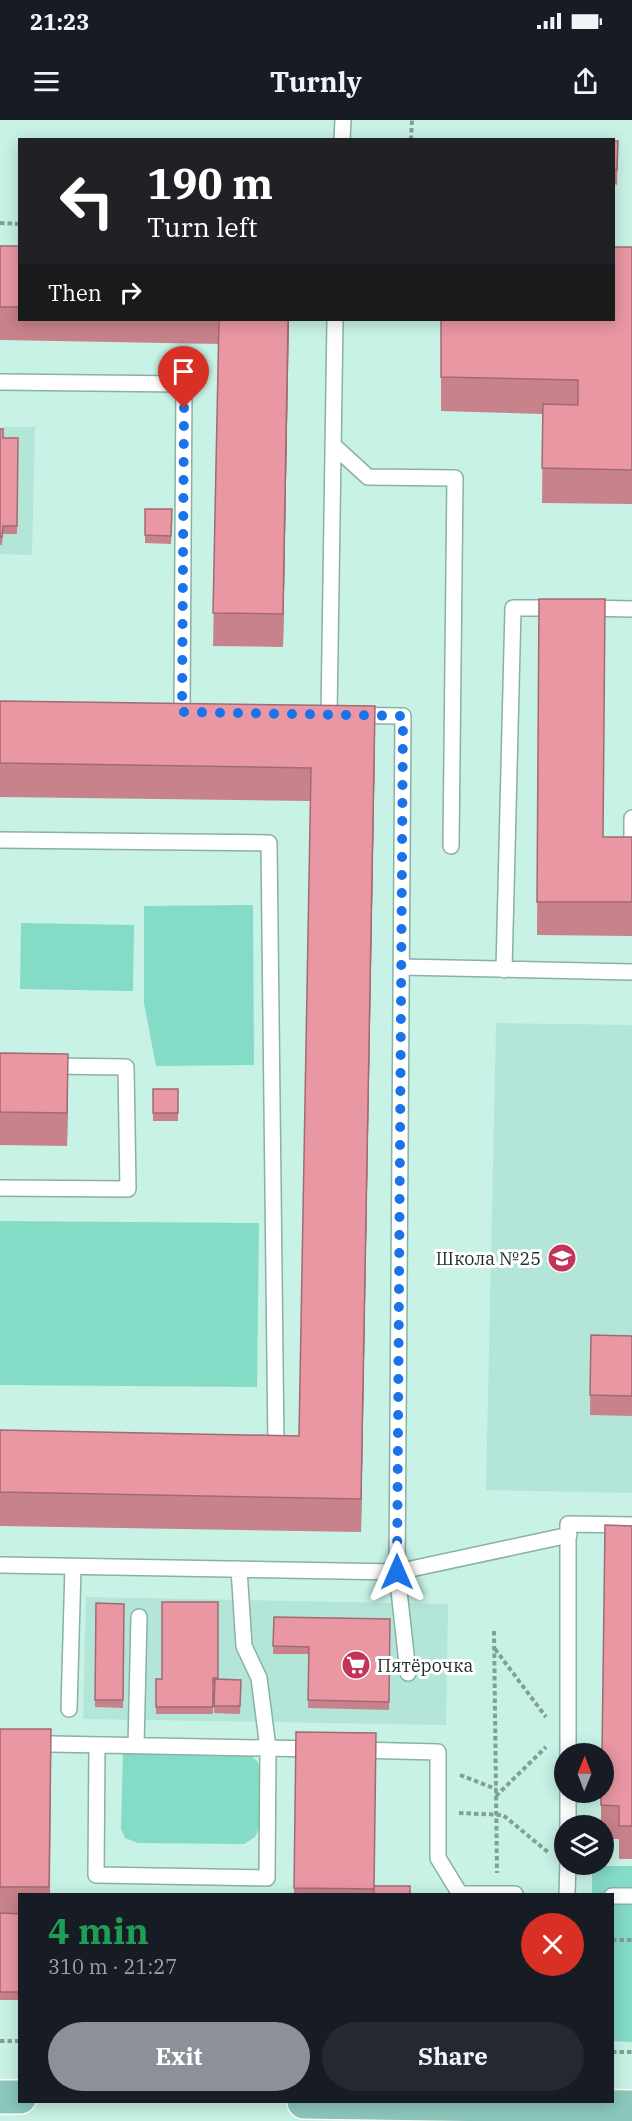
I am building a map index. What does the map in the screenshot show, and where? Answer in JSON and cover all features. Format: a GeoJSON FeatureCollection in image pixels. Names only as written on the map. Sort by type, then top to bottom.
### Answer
{"type":"FeatureCollection","features":[{"type":"Feature","properties":{"kind":"main road"},"geometry":{"type":"LineString","coordinates":[[0,2097],[18,2097]]}},
{"type":"Feature","properties":{"kind":"main road"},"geometry":{"type":"LineString","coordinates":[[471,2103],[632,2107]]}},
{"type":"Feature","properties":{"kind":"lane"},"geometry":{"type":"LineString","coordinates":[[342,120],[342,138]]}},
{"type":"Feature","properties":{"kind":"lane"},"geometry":{"type":"LineString","coordinates":[[335,321],[324,715],[403,716],[397,1572],[408,1673]]}},
{"type":"Feature","properties":{"kind":"lane"},"geometry":{"type":"LineString","coordinates":[[0,382],[184,384],[182,712]]}},
{"type":"Feature","properties":{"kind":"lane"},"geometry":{"type":"LineString","coordinates":[[333,445],[368,477],[455,477],[452,846]]}},
{"type":"Feature","properties":{"kind":"lane"},"geometry":{"type":"LineString","coordinates":[[504,970],[513,608],[632,609]]}},
{"type":"Feature","properties":{"kind":"lane"},"geometry":{"type":"LineString","coordinates":[[632,818],[632,845]]}},
{"type":"Feature","properties":{"kind":"lane"},"geometry":{"type":"LineString","coordinates":[[0,840],[269,843],[276,1447],[254,1447]]}},
{"type":"Feature","properties":{"kind":"lane"},"geometry":{"type":"LineString","coordinates":[[401,968],[632,972]]}},
{"type":"Feature","properties":{"kind":"lane"},"geometry":{"type":"LineString","coordinates":[[0,1188],[128,1189],[126,1067],[34,1065]]}},
{"type":"Feature","properties":{"kind":"lane"},"geometry":{"type":"LineString","coordinates":[[565,1743],[563,1733],[568,1524],[632,1525]]}},
{"type":"Feature","properties":{"kind":"lane"},"geometry":{"type":"LineString","coordinates":[[0,1566],[397,1572],[569,1535]]}},
{"type":"Feature","properties":{"kind":"lane"},"geometry":{"type":"LineString","coordinates":[[69,1709],[73,1567]]}},
{"type":"Feature","properties":{"kind":"lane"},"geometry":{"type":"LineString","coordinates":[[97,1745],[96,1875],[267,1878],[268,1748],[259,1678],[244,1646],[239,1569]]}},
{"type":"Feature","properties":{"kind":"lane"},"geometry":{"type":"LineString","coordinates":[[136,1746],[139,1617]]}},
{"type":"Feature","properties":{"kind":"lane"},"geometry":{"type":"LineString","coordinates":[[0,1743],[438,1752],[438,1858],[459,1893]]}},
{"type":"Feature","properties":{"kind":"lane"},"geometry":{"type":"LineString","coordinates":[[567,1893],[568,1875]]}},
{"type":"Feature","properties":{"kind":"lane"},"geometry":{"type":"LineString","coordinates":[[614,1896],[632,1896]]}},
{"type":"Feature","properties":{"kind":"path"},"geometry":{"type":"LineString","coordinates":[[411,138],[412,120]]}},
{"type":"Feature","properties":{"kind":"path"},"geometry":{"type":"LineString","coordinates":[[0,223],[18,224]]}},
{"type":"Feature","properties":{"kind":"path"},"geometry":{"type":"LineString","coordinates":[[494,1631],[497,1893]]}},
{"type":"Feature","properties":{"kind":"path"},"geometry":{"type":"LineString","coordinates":[[494,1649],[563,1733],[496,1796]]}},
{"type":"Feature","properties":{"kind":"path"},"geometry":{"type":"LineString","coordinates":[[438,1767],[496,1789]]}},
{"type":"Feature","properties":{"kind":"path"},"geometry":{"type":"LineString","coordinates":[[438,1812],[503,1815],[554,1856]]}},
{"type":"Feature","properties":{"kind":"path"},"geometry":{"type":"LineString","coordinates":[[614,1940],[632,1940]]}},
{"type":"Feature","properties":{"kind":"path"},"geometry":{"type":"LineString","coordinates":[[0,2041],[18,2041]]}},
{"type":"Feature","properties":{"kind":"path"},"geometry":{"type":"LineString","coordinates":[[614,2052],[632,2052]]}},
{"type":"Feature","properties":{"kind":"shaded area"},"geometry":{"type":"Polygon","coordinates":[[[0,427],[35,427],[32,555],[0,554],[0,427]]]}},
{"type":"Feature","properties":{"kind":"shaded area"},"geometry":{"type":"Polygon","coordinates":[[[253,905],[254,1065],[156,1066],[144,1003],[144,906],[253,905]]]}},
{"type":"Feature","properties":{"kind":"shaded area"},"geometry":{"type":"Polygon","coordinates":[[[21,923],[134,925],[133,991],[20,989],[21,923]]]}},
{"type":"Feature","properties":{"kind":"shaded area","name":"Школа №25"},"geometry":{"type":"Polygon","coordinates":[[[496,1023],[632,1025],[632,1493],[486,1490],[496,1023]]]}},
{"type":"Feature","properties":{"kind":"shaded area"},"geometry":{"type":"Polygon","coordinates":[[[0,1221],[259,1223],[257,1387],[0,1385],[0,1221]]]}},
{"type":"Feature","properties":{"kind":"shaded area"},"geometry":{"type":"Polygon","coordinates":[[[86,1597],[448,1604],[446,1725],[83,1719],[86,1597]]]}},
{"type":"Feature","properties":{"kind":"shaded area"},"geometry":{"type":"Polygon","coordinates":[[[123,1751],[248,1753],[257,1761],[261,1770],[260,1826],[255,1837],[244,1844],[138,1843],[125,1838],[121,1829],[123,1751]]]}},
{"type":"Feature","properties":{"kind":"shaded area"},"geometry":{"type":"Polygon","coordinates":[[[614,1866],[632,1866],[632,2042],[614,2041],[614,1893],[592,1893],[592,1875],[614,1875],[614,1866]]]}},
{"type":"Feature","properties":{"kind":"building"},"geometry":{"type":"Polygon","coordinates":[[[615,141],[618,141],[617,170],[615,170],[615,141]]]}},
{"type":"Feature","properties":{"kind":"building"},"geometry":{"type":"Polygon","coordinates":[[[0,246],[18,246],[18,307],[0,307],[0,246]]]}},
{"type":"Feature","properties":{"kind":"building"},"geometry":{"type":"Polygon","coordinates":[[[615,247],[632,247],[632,470],[542,468],[543,404],[578,405],[578,380],[441,377],[441,321],[615,321],[615,247]]]}},
{"type":"Feature","properties":{"kind":"building"},"geometry":{"type":"Polygon","coordinates":[[[219,321],[288,321],[283,614],[213,613],[219,321]]]}},
{"type":"Feature","properties":{"kind":"building"},"geometry":{"type":"Polygon","coordinates":[[[0,429],[3,429],[3,438],[18,438],[17,526],[3,526],[2,537],[0,537],[0,429]]]}},
{"type":"Feature","properties":{"kind":"building"},"geometry":{"type":"Polygon","coordinates":[[[145,509],[172,509],[171,536],[145,535],[145,509]]]}},
{"type":"Feature","properties":{"kind":"building"},"geometry":{"type":"Polygon","coordinates":[[[539,599],[605,599],[603,837],[632,837],[632,902],[537,902],[539,599]]]}},
{"type":"Feature","properties":{"kind":"building"},"geometry":{"type":"Polygon","coordinates":[[[0,701],[375,706],[361,1499],[0,1492],[0,1430],[299,1436],[311,768],[0,763],[0,701]]]}},
{"type":"Feature","properties":{"kind":"building"},"geometry":{"type":"Polygon","coordinates":[[[0,1053],[68,1054],[67,1113],[0,1112],[0,1053]]]}},
{"type":"Feature","properties":{"kind":"building"},"geometry":{"type":"Polygon","coordinates":[[[153,1089],[178,1089],[178,1113],[153,1113],[153,1089]]]}},
{"type":"Feature","properties":{"kind":"building"},"geometry":{"type":"Polygon","coordinates":[[[591,1335],[632,1336],[632,1396],[590,1395],[591,1335]]]}},
{"type":"Feature","properties":{"kind":"building"},"geometry":{"type":"Polygon","coordinates":[[[605,1525],[632,1526],[632,1826],[619,1826],[619,1806],[601,1805],[601,1803],[614,1803],[614,1743],[602,1743],[605,1525]]]}},
{"type":"Feature","properties":{"kind":"building"},"geometry":{"type":"Polygon","coordinates":[[[162,1602],[218,1602],[218,1678],[213,1678],[213,1707],[156,1707],[156,1679],[162,1679],[162,1602]]]}},
{"type":"Feature","properties":{"kind":"building"},"geometry":{"type":"Polygon","coordinates":[[[96,1603],[124,1604],[123,1700],[95,1700],[96,1603]]]}},
{"type":"Feature","properties":{"kind":"building"},"geometry":{"type":"Polygon","coordinates":[[[274,1617],[390,1619],[389,1702],[308,1700],[309,1647],[273,1646],[274,1617]]]}},
{"type":"Feature","properties":{"kind":"building"},"geometry":{"type":"Polygon","coordinates":[[[215,1679],[241,1680],[240,1706],[214,1706],[215,1679]]]}},
{"type":"Feature","properties":{"kind":"building"},"geometry":{"type":"Polygon","coordinates":[[[0,1729],[51,1729],[49,1887],[0,1887],[0,1729]]]}},
{"type":"Feature","properties":{"kind":"building"},"geometry":{"type":"Polygon","coordinates":[[[296,1732],[376,1733],[374,1889],[294,1888],[296,1732]]]}},
{"type":"Feature","properties":{"kind":"building"},"geometry":{"type":"Polygon","coordinates":[[[374,1886],[410,1886],[410,1893],[374,1893],[374,1886]]]}},
{"type":"Feature","properties":{"kind":"building"},"geometry":{"type":"Polygon","coordinates":[[[0,1913],[18,1914],[18,1992],[0,1992],[0,1913]]]}},
{"type":"Feature","properties":{"kind":"place","name":"Школа №25"},"geometry":{"type":"Point","coordinates":[562,1258]}},
{"type":"Feature","properties":{"kind":"place","name":"Пятёрочка"},"geometry":{"type":"Point","coordinates":[356,1665]}},
{"type":"Feature","properties":{"kind":"route"},"geometry":{"type":"LineString","coordinates":[[184,408],[182,712],[403,716],[397,1572]]}}]}
